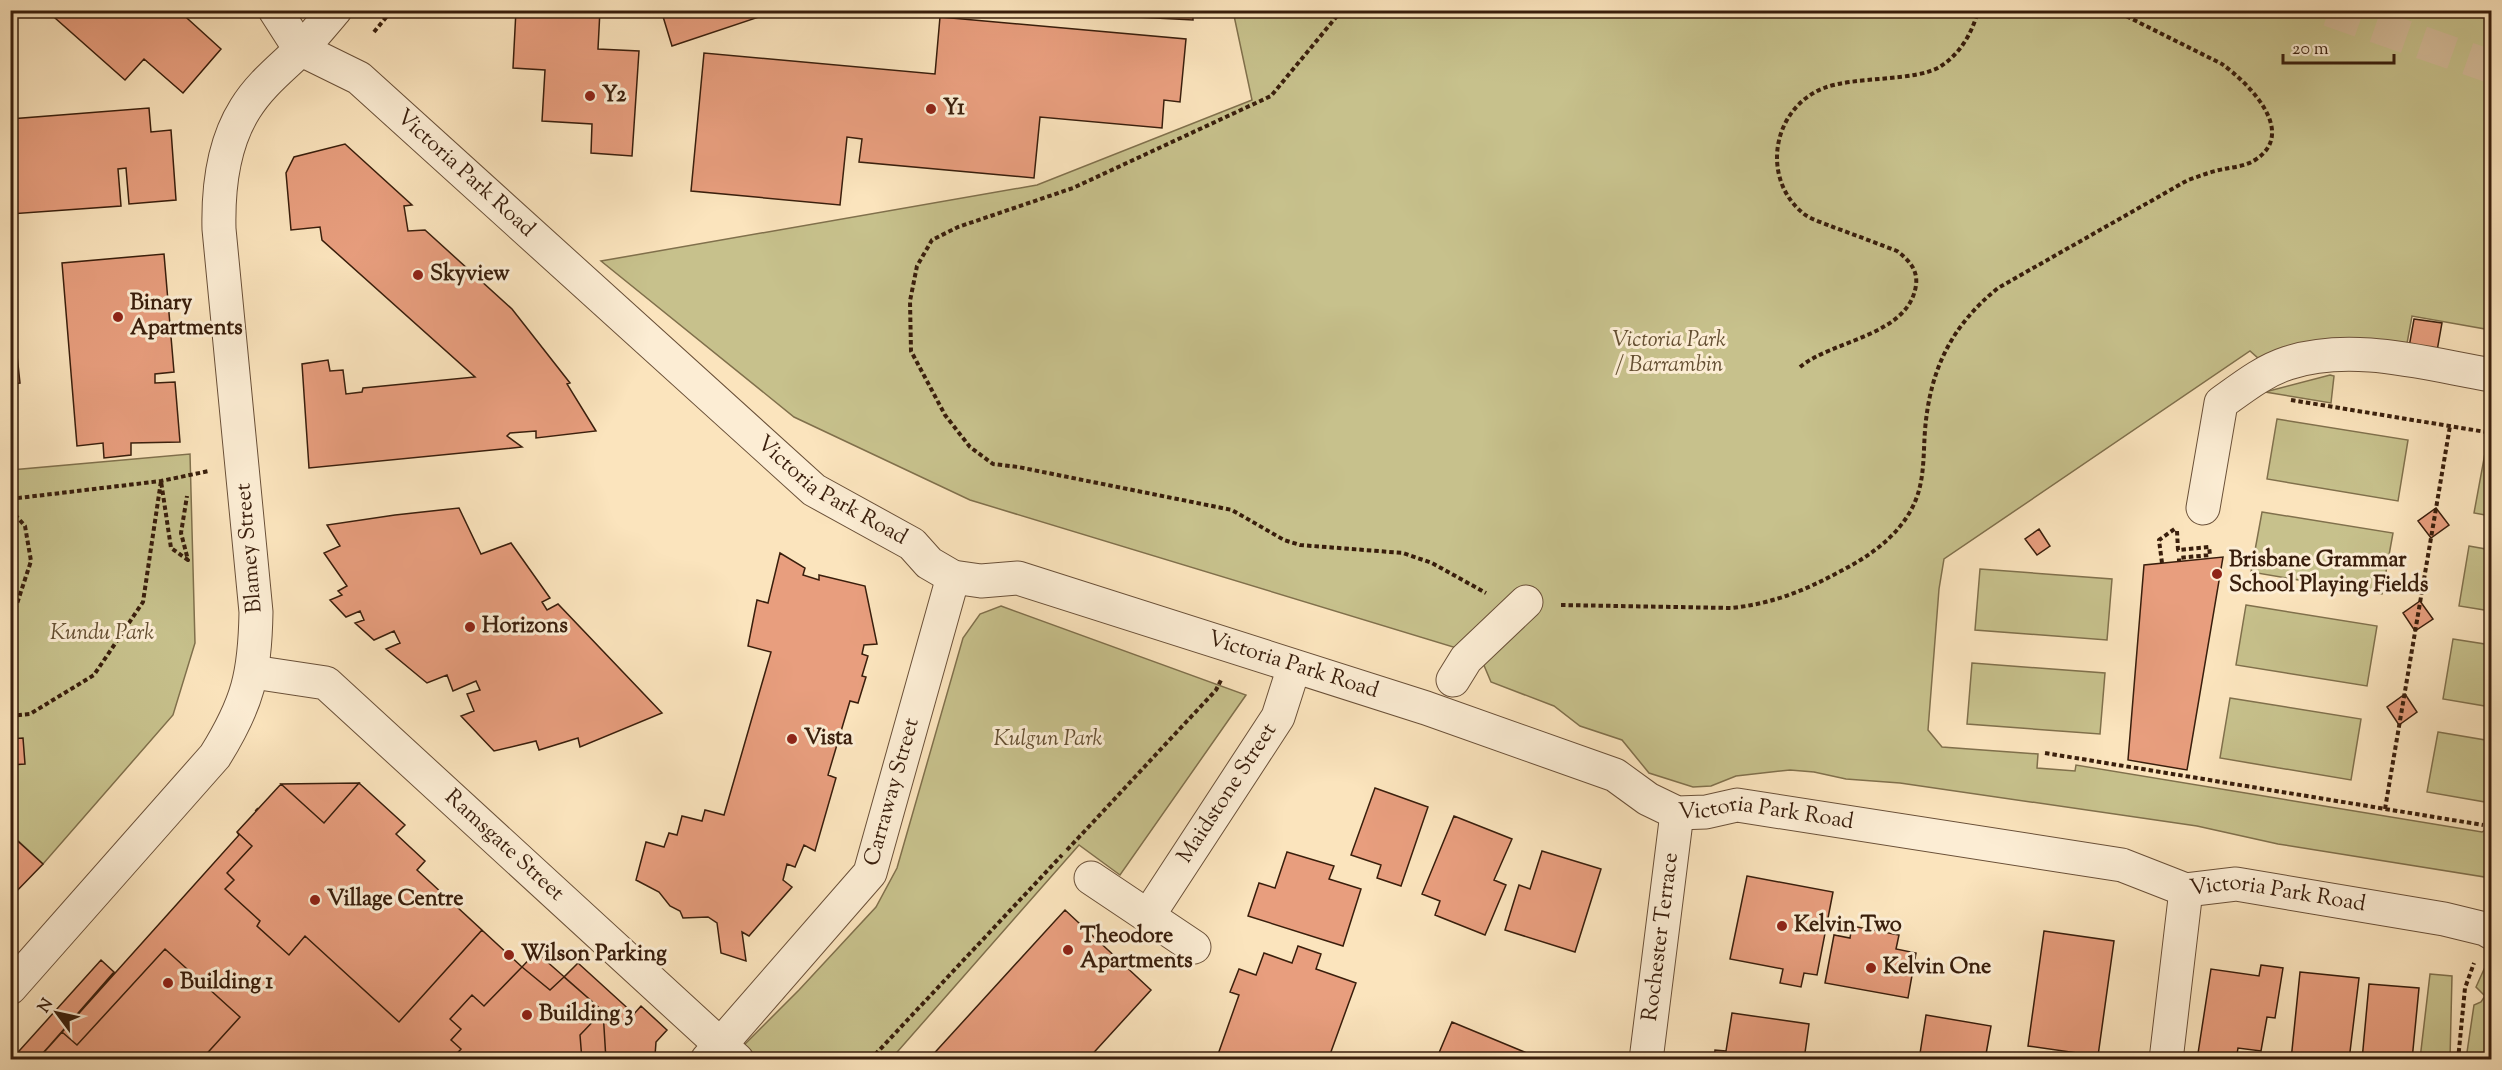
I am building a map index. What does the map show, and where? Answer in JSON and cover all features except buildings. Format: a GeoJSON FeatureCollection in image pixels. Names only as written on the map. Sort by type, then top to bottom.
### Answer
{"type":"FeatureCollection","features":[{"type":"Feature","properties":{"kind":"street"},"geometry":{"type":"LineString","coordinates":[[275,10],[300,50]]}},
{"type":"Feature","properties":{"kind":"street","name":"Blamey Street"},"geometry":{"type":"LineString","coordinates":[[10,988],[214,756],[233,727],[253,672],[256,612],[219,229],[219,201],[232,137],[244,109],[263,85],[300,50],[335,10]]}},
{"type":"Feature","properties":{"kind":"street","name":"Victoria Park Road"},"geometry":{"type":"LineString","coordinates":[[300,50],[359,78],[814,490],[912,544],[928,563],[953,577],[981,581],[1018,578],[1426,708],[1615,775],[1648,799],[1677,813],[1706,812],[1737,805],[2122,865],[2186,890],[2236,884],[2444,919],[2485,929],[2492,933]]}},
{"type":"Feature","properties":{"kind":"street"},"geometry":{"type":"LineString","coordinates":[[2203,508],[2221,403],[2264,373],[2309,358],[2368,355],[2492,375]]}},
{"type":"Feature","properties":{"kind":"street","name":"Carraway Street"},"geometry":{"type":"LineString","coordinates":[[721,1055],[870,873],[953,577]]}},
{"type":"Feature","properties":{"kind":"street"},"geometry":{"type":"LineString","coordinates":[[1454,680],[1466,659],[1526,602]]}},
{"type":"Feature","properties":{"kind":"street","name":"Maidstone Street"},"geometry":{"type":"LineString","coordinates":[[1148,916],[1278,717],[1294,667]]}},
{"type":"Feature","properties":{"kind":"street","name":"Ramsgate Street"},"geometry":{"type":"LineString","coordinates":[[253,672],[326,683],[721,1055]]}},
{"type":"Feature","properties":{"kind":"street","name":"Rochester Terrace"},"geometry":{"type":"LineString","coordinates":[[1646,1059],[1677,813]]}},
{"type":"Feature","properties":{"kind":"street"},"geometry":{"type":"LineString","coordinates":[[1091,878],[1194,947]]}},
{"type":"Feature","properties":{"kind":"street"},"geometry":{"type":"LineString","coordinates":[[2166,1059],[2186,890]]}},
{"type":"Feature","properties":{"kind":"path"},"geometry":{"type":"LineString","coordinates":[[374,32],[392,10]]}},
{"type":"Feature","properties":{"kind":"path"},"geometry":{"type":"LineString","coordinates":[[1342,10],[1271,96],[1073,188],[958,226],[932,240],[917,266],[910,301],[911,351],[945,415],[970,447],[993,464],[1232,510],[1284,540],[1300,544],[1403,553],[1432,563],[1491,595],[1526,602],[1731,608],[1766,603],[1800,593],[1851,566],[1882,545],[1899,529],[1912,509],[1920,487],[1924,466],[1926,429],[1937,370],[1947,346],[1961,324],[1978,304],[1998,288],[2188,180],[2243,165],[2256,160],[2266,150],[2272,126],[2269,114],[2250,87],[2215,60],[2114,10]]}},
{"type":"Feature","properties":{"kind":"path"},"geometry":{"type":"LineString","coordinates":[[1800,367],[1815,356],[1874,332],[1895,320],[1914,294],[1916,282],[1914,269],[1907,258],[1897,251],[1806,216],[1793,204],[1783,189],[1776,153],[1779,136],[1786,120],[1810,95],[1826,87],[1922,72],[1940,67],[1966,40],[1978,10]]}},
{"type":"Feature","properties":{"kind":"path"},"geometry":{"type":"LineString","coordinates":[[2290,400],[2492,433]]}},
{"type":"Feature","properties":{"kind":"path"},"geometry":{"type":"LineString","coordinates":[[2385,809],[2450,426]]}},
{"type":"Feature","properties":{"kind":"path"},"geometry":{"type":"LineString","coordinates":[[10,499],[161,481],[243,464]]}},
{"type":"Feature","properties":{"kind":"path"},"geometry":{"type":"LineString","coordinates":[[161,481],[171,548],[188,560],[181,533],[187,496]]}},
{"type":"Feature","properties":{"kind":"path"},"geometry":{"type":"LineString","coordinates":[[10,716],[30,714],[94,675],[143,603],[161,481]]}},
{"type":"Feature","properties":{"kind":"path"},"geometry":{"type":"LineString","coordinates":[[10,509],[24,526],[31,561],[10,625]]}},
{"type":"Feature","properties":{"kind":"path"},"geometry":{"type":"LineString","coordinates":[[2177,540],[2178,550],[2209,547],[2210,555],[2179,558],[2179,561]]}},
{"type":"Feature","properties":{"kind":"path"},"geometry":{"type":"LineString","coordinates":[[2160,552],[2162,563]]}},
{"type":"Feature","properties":{"kind":"path"},"geometry":{"type":"LineString","coordinates":[[870,1059],[1216,690],[1236,647]]}},
{"type":"Feature","properties":{"kind":"path"},"geometry":{"type":"LineString","coordinates":[[2045,753],[2483,825]]}},
{"type":"Feature","properties":{"kind":"path"},"geometry":{"type":"LineString","coordinates":[[2458,1059],[2465,988],[2472,969]]}},
{"type":"Feature","properties":{"kind":"green space","name":"Victoria Park / Barrambin"},"geometry":{"type":"Polygon","coordinates":[[[1233,11],[2491,11],[2491,330],[2412,316],[2406,349],[2331,340],[2297,344],[2258,358],[2250,351],[1944,559],[1939,589],[1928,730],[1942,747],[2038,754],[2037,768],[2075,771],[2076,765],[2482,832],[2491,826],[2491,878],[2278,844],[2197,826],[1900,783],[1846,779],[1814,772],[1790,770],[1736,776],[1711,786],[1693,787],[1649,773],[1622,740],[1580,726],[1554,706],[1491,682],[1483,663],[1483,656],[970,500],[794,417],[601,261],[1037,185],[1252,100],[1233,11]]]}},
{"type":"Feature","properties":{"kind":"green space"},"geometry":{"type":"Polygon","coordinates":[[[2330,375],[2334,376],[2331,403],[2265,392],[2330,375]]]}},
{"type":"Feature","properties":{"kind":"green space"},"geometry":{"type":"Polygon","coordinates":[[[2277,419],[2408,440],[2398,501],[2267,479],[2277,419]]]}},
{"type":"Feature","properties":{"kind":"green space"},"geometry":{"type":"Polygon","coordinates":[[[2485,453],[2491,454],[2491,516],[2474,513],[2485,453]]]}},
{"type":"Feature","properties":{"kind":"green space","name":"Kundu Park"},"geometry":{"type":"Polygon","coordinates":[[[190,454],[195,643],[173,715],[43,864],[11,834],[11,470],[190,454]]]}},
{"type":"Feature","properties":{"kind":"green space"},"geometry":{"type":"Polygon","coordinates":[[[2262,512],[2393,533],[2382,594],[2251,572],[2262,512]]]}},
{"type":"Feature","properties":{"kind":"green space"},"geometry":{"type":"Polygon","coordinates":[[[2469,546],[2491,550],[2491,611],[2459,606],[2469,546]]]}},
{"type":"Feature","properties":{"kind":"green space"},"geometry":{"type":"Polygon","coordinates":[[[1980,569],[2112,579],[2107,640],[1975,630],[1980,569]]]}},
{"type":"Feature","properties":{"kind":"green space"},"geometry":{"type":"Polygon","coordinates":[[[2246,605],[2377,626],[2367,686],[2236,665],[2246,605]]]}},
{"type":"Feature","properties":{"kind":"green space","name":"Kulgun Park"},"geometry":{"type":"Polygon","coordinates":[[[1001,606],[1246,695],[1120,875],[1079,845],[891,1059],[729,1060],[799,990],[876,907],[897,868],[963,638],[980,614],[1001,606]]]}},
{"type":"Feature","properties":{"kind":"green space"},"geometry":{"type":"Polygon","coordinates":[[[2453,639],[2491,645],[2491,707],[2443,699],[2453,639]]]}},
{"type":"Feature","properties":{"kind":"green space"},"geometry":{"type":"Polygon","coordinates":[[[1972,663],[2105,673],[2100,734],[1967,724],[1972,663]]]}},
{"type":"Feature","properties":{"kind":"green space"},"geometry":{"type":"Polygon","coordinates":[[[2230,698],[2361,719],[2351,780],[2220,758],[2230,698]]]}},
{"type":"Feature","properties":{"kind":"green space"},"geometry":{"type":"Polygon","coordinates":[[[2438,732],[2491,741],[2491,803],[2427,792],[2438,732]]]}},
{"type":"Feature","properties":{"kind":"green space"},"geometry":{"type":"Polygon","coordinates":[[[2485,967],[2491,971],[2491,1059],[2466,1059],[2474,1005],[2481,1002],[2485,996],[2476,987],[2485,967]]]}},
{"type":"Feature","properties":{"kind":"green space"},"geometry":{"type":"Polygon","coordinates":[[[2430,974],[2452,976],[2450,1059],[2420,1059],[2430,974]]]}},
{"type":"Feature","properties":{"kind":"tunnel"},"geometry":{"type":"LineString","coordinates":[[2329,10],[2492,67]]}},
{"type":"Feature","properties":{"kind":"place","name":"Y2"},"geometry":{"type":"Point","coordinates":[590,96]}},
{"type":"Feature","properties":{"kind":"place","name":"Y1"},"geometry":{"type":"Point","coordinates":[931,109]}},
{"type":"Feature","properties":{"kind":"place","name":"Skyview"},"geometry":{"type":"Point","coordinates":[418,275]}},
{"type":"Feature","properties":{"kind":"place","name":"Binary Apartments"},"geometry":{"type":"Point","coordinates":[118,317]}},
{"type":"Feature","properties":{"kind":"place","name":"Brisbane Grammar School Playing Fields"},"geometry":{"type":"Point","coordinates":[2217,574]}},
{"type":"Feature","properties":{"kind":"place","name":"Horizons"},"geometry":{"type":"Point","coordinates":[470,627]}},
{"type":"Feature","properties":{"kind":"place","name":"Vista"},"geometry":{"type":"Point","coordinates":[792,739]}},
{"type":"Feature","properties":{"kind":"place","name":"Village Centre"},"geometry":{"type":"Point","coordinates":[315,900]}},
{"type":"Feature","properties":{"kind":"place","name":"Kelvin Two"},"geometry":{"type":"Point","coordinates":[1782,926]}},
{"type":"Feature","properties":{"kind":"place","name":"Theodore Apartments"},"geometry":{"type":"Point","coordinates":[1068,950]}},
{"type":"Feature","properties":{"kind":"place","name":"Wilson Parking"},"geometry":{"type":"Point","coordinates":[509,955]}},
{"type":"Feature","properties":{"kind":"place","name":"Kelvin One"},"geometry":{"type":"Point","coordinates":[1871,968]}},
{"type":"Feature","properties":{"kind":"place","name":"Building 1"},"geometry":{"type":"Point","coordinates":[168,983]}},
{"type":"Feature","properties":{"kind":"place","name":"Building 3"},"geometry":{"type":"Point","coordinates":[527,1015]}}]}
